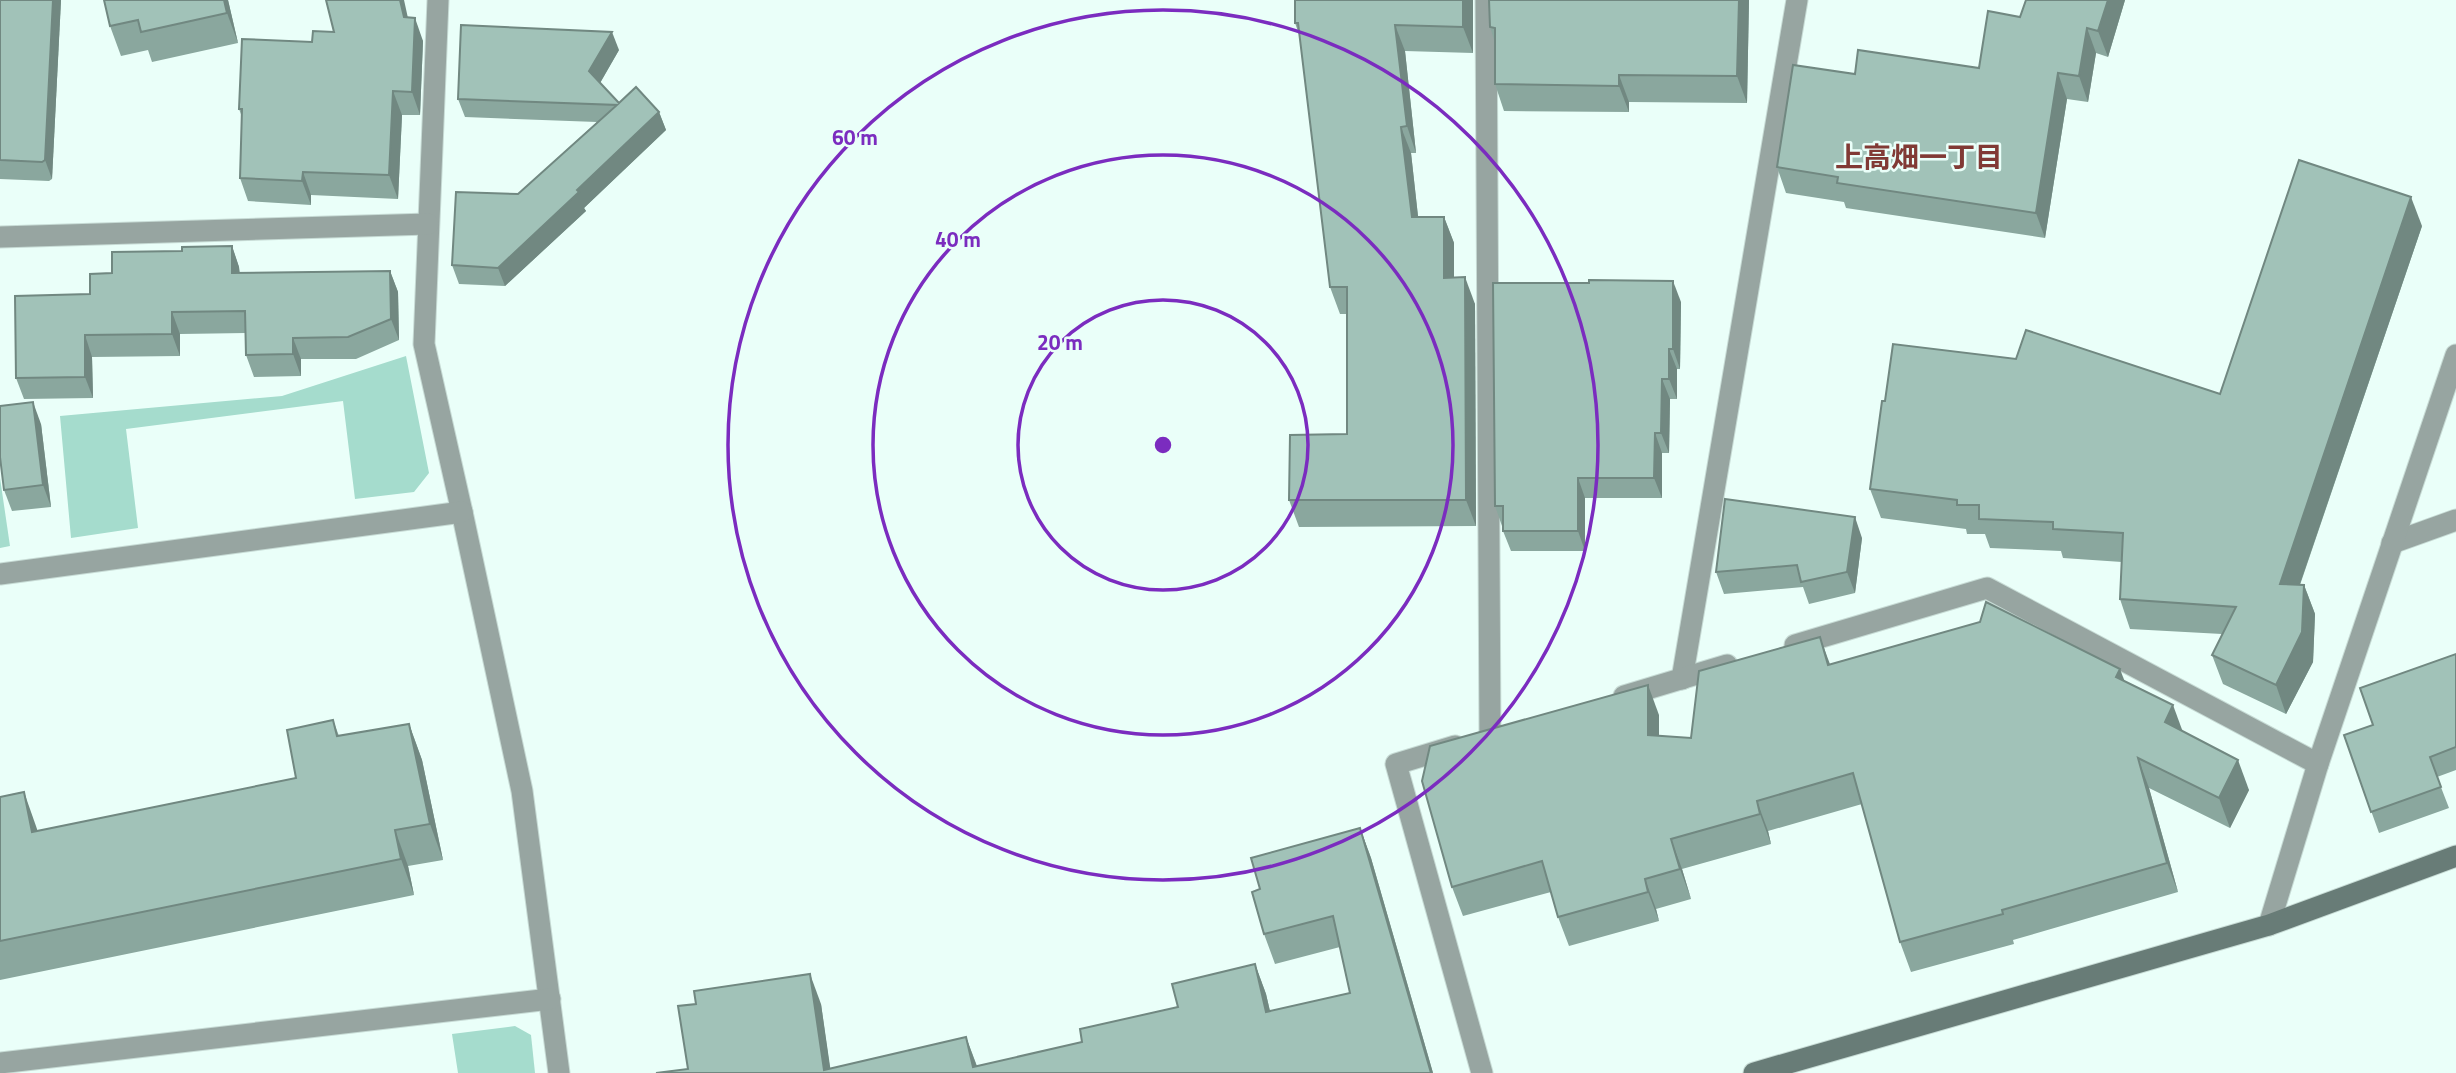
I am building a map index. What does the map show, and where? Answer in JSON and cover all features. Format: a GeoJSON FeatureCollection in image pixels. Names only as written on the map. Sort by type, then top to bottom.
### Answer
{"type":"FeatureCollection","features":[{"type":"Feature","properties":{"kind":"street"},"geometry":{"type":"LineString","coordinates":[[438,0],[424,344],[463,512],[522,791],[559,1073]]}},
{"type":"Feature","properties":{"kind":"street"},"geometry":{"type":"LineString","coordinates":[[1486,0],[1490,735]]}},
{"type":"Feature","properties":{"kind":"street"},"geometry":{"type":"LineString","coordinates":[[1682,678],[1797,0]]}},
{"type":"Feature","properties":{"kind":"street"},"geometry":{"type":"LineString","coordinates":[[0,237],[428,224]]}},
{"type":"Feature","properties":{"kind":"street"},"geometry":{"type":"LineString","coordinates":[[2269,925],[2318,764],[2456,355]]}},
{"type":"Feature","properties":{"kind":"street"},"geometry":{"type":"LineString","coordinates":[[0,574],[463,512]]}},
{"type":"Feature","properties":{"kind":"street"},"geometry":{"type":"LineString","coordinates":[[2392,543],[2456,520]]}},
{"type":"Feature","properties":{"kind":"street"},"geometry":{"type":"LineString","coordinates":[[1775,651],[1987,588],[2318,764]]}},
{"type":"Feature","properties":{"kind":"street"},"geometry":{"type":"LineString","coordinates":[[1606,701],[1749,659]]}},
{"type":"Feature","properties":{"kind":"street"},"geometry":{"type":"LineString","coordinates":[[1482,1073],[1396,764],[1516,727]]}},
{"type":"Feature","properties":{"kind":"street"},"geometry":{"type":"LineString","coordinates":[[1754,1073],[2269,925],[2456,856]]}},
{"type":"Feature","properties":{"kind":"street"},"geometry":{"type":"LineString","coordinates":[[0,1063],[550,999]]}},
{"type":"Feature","properties":{"kind":"green space"},"geometry":{"type":"Polygon","coordinates":[[[406,356],[429,473],[414,492],[355,499],[343,401],[126,429],[138,528],[71,538],[60,416],[282,396],[406,356]]]}},
{"type":"Feature","properties":{"kind":"green space"},"geometry":{"type":"Polygon","coordinates":[[[0,478],[10,546],[0,548],[0,478]]]}},
{"type":"Feature","properties":{"kind":"green space"},"geometry":{"type":"Polygon","coordinates":[[[515,1026],[531,1035],[535,1073],[458,1073],[452,1034],[515,1026]]]}},
{"type":"Feature","properties":{"kind":"building"},"geometry":{"type":"Polygon","coordinates":[[[0,0],[53,0],[45,160],[42,162],[0,160],[0,0]]]}},
{"type":"Feature","properties":{"kind":"building"},"geometry":{"type":"Polygon","coordinates":[[[104,0],[224,0],[227,13],[141,32],[138,20],[110,26],[104,0]]]}},
{"type":"Feature","properties":{"kind":"building"},"geometry":{"type":"Polygon","coordinates":[[[326,0],[400,0],[404,17],[415,18],[412,92],[393,91],[389,175],[303,172],[302,181],[240,178],[242,39],[312,42],[313,31],[334,32],[326,0]]]}},
{"type":"Feature","properties":{"kind":"building"},"geometry":{"type":"Polygon","coordinates":[[[1295,0],[1463,0],[1463,27],[1395,25],[1407,126],[1401,127],[1412,217],[1444,217],[1444,278],[1465,277],[1466,500],[1289,500],[1290,435],[1347,434],[1347,287],[1330,287],[1298,23],[1295,23],[1295,0]]]}},
{"type":"Feature","properties":{"kind":"building"},"geometry":{"type":"Polygon","coordinates":[[[1489,0],[1739,0],[1737,76],[1619,75],[1619,86],[1495,84],[1495,28],[1490,27],[1489,0]]]}},
{"type":"Feature","properties":{"kind":"building"},"geometry":{"type":"Polygon","coordinates":[[[2026,0],[2108,0],[2098,31],[2087,28],[2079,76],[2058,73],[2036,213],[1837,183],[1838,177],[1777,167],[1793,65],[1855,74],[1858,50],[1979,68],[1988,11],[2020,17],[2026,0]]]}},
{"type":"Feature","properties":{"kind":"building"},"geometry":{"type":"Polygon","coordinates":[[[461,25],[612,32],[589,71],[619,103],[636,87],[659,112],[498,268],[452,265],[456,192],[518,194],[617,105],[458,99],[461,25]]]}},
{"type":"Feature","properties":{"kind":"building"},"geometry":{"type":"Polygon","coordinates":[[[2299,160],[2411,197],[2280,584],[2304,585],[2302,632],[2276,685],[2212,655],[2236,607],[2120,599],[2123,533],[2053,529],[2053,522],[1979,519],[1979,505],[1957,505],[1957,500],[1870,489],[1893,344],[2016,359],[2026,330],[2220,394],[2299,160]]]}},
{"type":"Feature","properties":{"kind":"building"},"geometry":{"type":"Polygon","coordinates":[[[232,246],[232,273],[390,271],[391,319],[348,337],[293,338],[293,354],[246,355],[245,311],[172,312],[172,334],[85,335],[85,377],[16,378],[15,296],[90,294],[90,274],[112,273],[112,252],[182,251],[182,247],[232,246]]]}},
{"type":"Feature","properties":{"kind":"building"},"geometry":{"type":"Polygon","coordinates":[[[1589,280],[1673,281],[1673,349],[1669,349],[1669,379],[1662,379],[1661,433],[1655,433],[1654,478],[1578,478],[1578,531],[1503,531],[1503,506],[1495,506],[1493,283],[1589,283],[1589,280]]]}},
{"type":"Feature","properties":{"kind":"building"},"geometry":{"type":"Polygon","coordinates":[[[33,402],[43,485],[4,490],[0,457],[0,406],[33,402]]]}},
{"type":"Feature","properties":{"kind":"building"},"geometry":{"type":"Polygon","coordinates":[[[1725,499],[1855,517],[1847,572],[1801,582],[1797,565],[1716,572],[1725,499]]]}},
{"type":"Feature","properties":{"kind":"building"},"geometry":{"type":"Polygon","coordinates":[[[1986,602],[2120,669],[2116,677],[2173,705],[2165,722],[2238,760],[2219,798],[2138,758],[2167,863],[2002,910],[2003,914],[1900,942],[1853,773],[1757,801],[1760,814],[1671,839],[1680,869],[1645,879],[1648,892],[1558,917],[1542,861],[1452,887],[1422,781],[1430,746],[1648,685],[1648,735],[1691,738],[1699,671],[1820,637],[1828,665],[1980,622],[1986,602]]]}},
{"type":"Feature","properties":{"kind":"building"},"geometry":{"type":"Polygon","coordinates":[[[2456,654],[2456,747],[2430,757],[2441,787],[2371,812],[2344,735],[2373,725],[2360,688],[2456,654]]]}},
{"type":"Feature","properties":{"kind":"building"},"geometry":{"type":"Polygon","coordinates":[[[333,720],[337,736],[409,724],[430,824],[395,830],[401,859],[0,941],[0,797],[24,792],[32,832],[296,778],[287,730],[333,720]]]}},
{"type":"Feature","properties":{"kind":"building"},"geometry":{"type":"Polygon","coordinates":[[[1360,828],[1431,1073],[656,1073],[688,1069],[678,1006],[696,1004],[694,991],[810,974],[824,1070],[966,1037],[973,1067],[1082,1042],[1080,1029],[1178,1007],[1172,984],[1255,964],[1266,1012],[1350,993],[1333,916],[1264,934],[1252,892],[1260,889],[1251,858],[1360,828]]]}},
{"type":"Feature","properties":{"kind":"district","name":"上高畑一丁目"},"geometry":{"type":"Point","coordinates":[1919,156]}}]}
